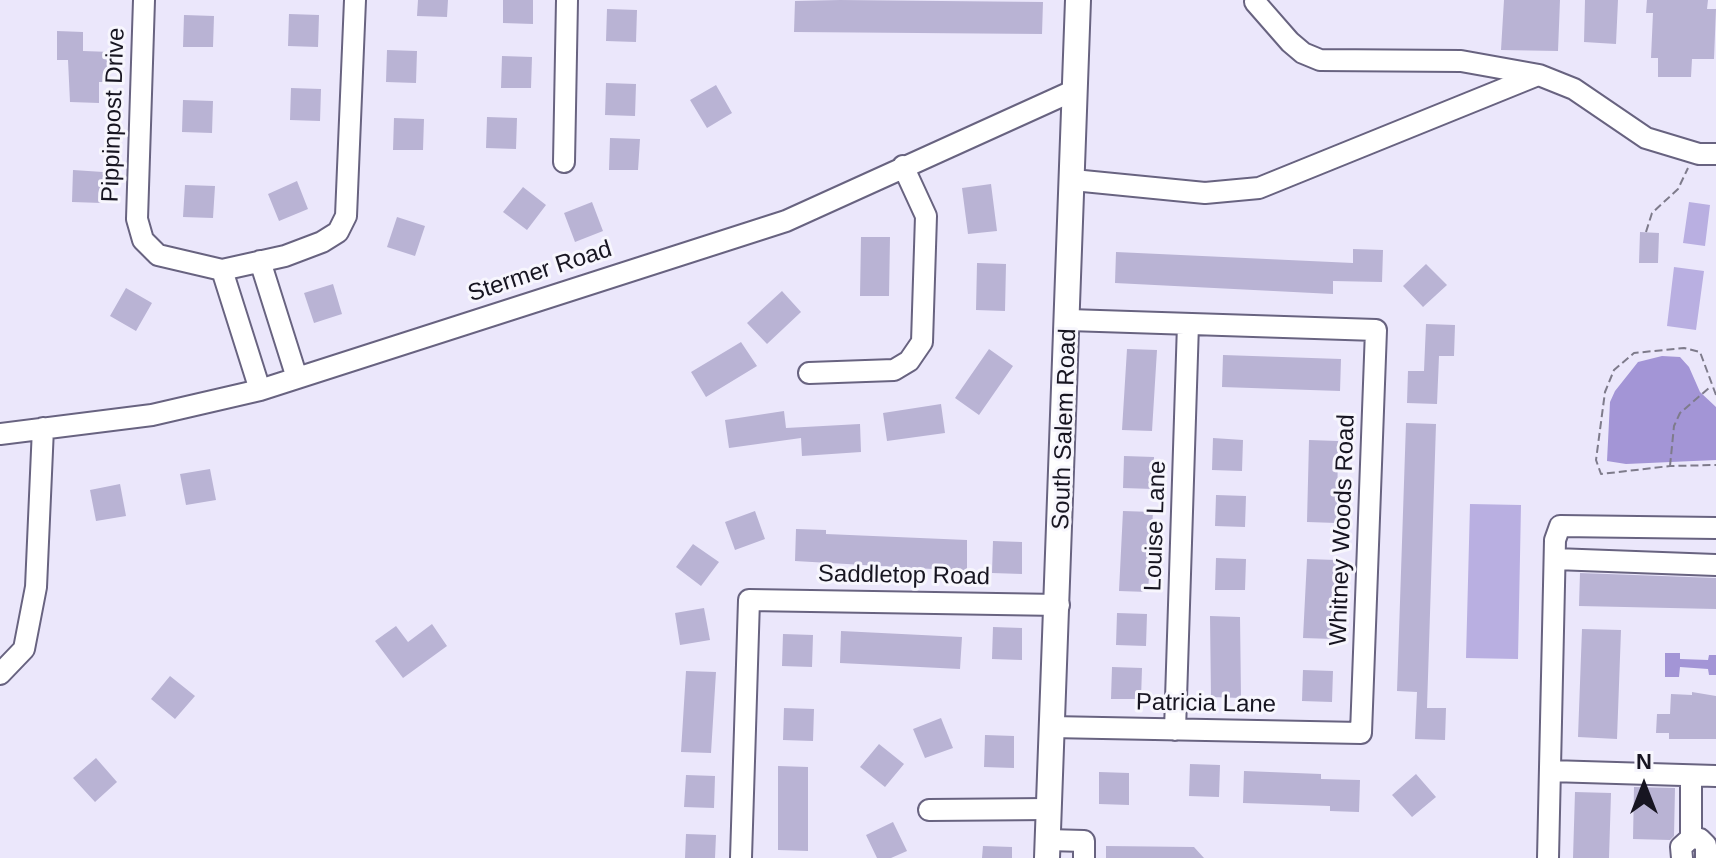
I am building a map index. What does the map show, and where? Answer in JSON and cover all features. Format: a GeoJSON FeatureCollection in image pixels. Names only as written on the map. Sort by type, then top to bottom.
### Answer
{"type":"FeatureCollection","features":[{"type":"Feature","properties":{"kind":"main road","name":"South Salem Road"},"geometry":{"type":"LineString","coordinates":[[1047,849],[1059,605],[1078,0]]}},
{"type":"Feature","properties":{"kind":"street","name":"Pippinpost Drive"},"geometry":{"type":"LineString","coordinates":[[144,0],[137,219],[143,240],[158,255],[222,270],[322,242],[338,232],[346,216],[355,0]]}},
{"type":"Feature","properties":{"kind":"street"},"geometry":{"type":"LineString","coordinates":[[564,162],[567,0]]}},
{"type":"Feature","properties":{"kind":"street"},"geometry":{"type":"LineString","coordinates":[[1255,2],[1290,42],[1303,53],[1320,60],[1461,61],[1539,75],[1574,89],[1646,138],[1699,154],[1716,154]]}},
{"type":"Feature","properties":{"kind":"street"},"geometry":{"type":"LineString","coordinates":[[1073,180],[1205,193],[1259,188],[1539,75]]}},
{"type":"Feature","properties":{"kind":"street","name":"Stermer Road"},"geometry":{"type":"LineString","coordinates":[[0,434],[152,415],[260,390],[786,221],[1075,90]]}},
{"type":"Feature","properties":{"kind":"street"},"geometry":{"type":"LineString","coordinates":[[809,373],[894,370],[909,361],[922,342],[926,216],[903,166]]}},
{"type":"Feature","properties":{"kind":"street"},"geometry":{"type":"LineString","coordinates":[[260,261],[297,378]]}},
{"type":"Feature","properties":{"kind":"street"},"geometry":{"type":"LineString","coordinates":[[222,270],[260,390]]}},
{"type":"Feature","properties":{"kind":"street"},"geometry":{"type":"LineString","coordinates":[[1069,320],[1188,324]]}},
{"type":"Feature","properties":{"kind":"street","name":"Whitney Woods Road"},"geometry":{"type":"LineString","coordinates":[[1188,324],[1376,330],[1361,733]]}},
{"type":"Feature","properties":{"kind":"street","name":"Louise Lane"},"geometry":{"type":"LineString","coordinates":[[1175,730],[1188,324]]}},
{"type":"Feature","properties":{"kind":"street"},"geometry":{"type":"LineString","coordinates":[[0,674],[24,649],[36,587],[43,428]]}},
{"type":"Feature","properties":{"kind":"street"},"geometry":{"type":"LineString","coordinates":[[1548,858],[1555,540],[1560,526],[1716,528]]}},
{"type":"Feature","properties":{"kind":"street"},"geometry":{"type":"LineString","coordinates":[[1555,559],[1716,565]]}},
{"type":"Feature","properties":{"kind":"street","name":"Saddletop Road"},"geometry":{"type":"LineString","coordinates":[[741,858],[749,600],[1059,605]]}},
{"type":"Feature","properties":{"kind":"street","name":"Patricia Lane"},"geometry":{"type":"LineString","coordinates":[[1051,727],[1361,733]]}},
{"type":"Feature","properties":{"kind":"street"},"geometry":{"type":"LineString","coordinates":[[1550,771],[1716,776]]}},
{"type":"Feature","properties":{"kind":"street"},"geometry":{"type":"LineString","coordinates":[[1682,858],[1681,847],[1691,838],[1691,776]]}},
{"type":"Feature","properties":{"kind":"street"},"geometry":{"type":"LineString","coordinates":[[929,810],[1049,809]]}},
{"type":"Feature","properties":{"kind":"street"},"geometry":{"type":"LineString","coordinates":[[1691,838],[1700,839],[1706,845],[1706,858]]}},
{"type":"Feature","properties":{"kind":"street"},"geometry":{"type":"LineString","coordinates":[[1047,849],[1084,841],[1084,858]]}},
{"type":"Feature","properties":{"kind":"path"},"geometry":{"type":"LineString","coordinates":[[1646,232],[1652,213],[1684,179],[1688,162]]}},
{"type":"Feature","properties":{"kind":"path"},"geometry":{"type":"LineString","coordinates":[[1716,395],[1710,387],[1700,352],[1684,348],[1634,353],[1614,370],[1605,392],[1596,460],[1601,474],[1670,466],[1716,465]]}},
{"type":"Feature","properties":{"kind":"path"},"geometry":{"type":"LineString","coordinates":[[1670,466],[1674,426],[1680,413],[1710,387]]}},
{"type":"Feature","properties":{"kind":"shaded area"},"geometry":{"type":"Polygon","coordinates":[[[1689,202],[1710,205],[1705,246],[1683,243],[1689,202]]]}},
{"type":"Feature","properties":{"kind":"shaded area"},"geometry":{"type":"Polygon","coordinates":[[[1674,267],[1704,271],[1696,330],[1667,326],[1674,267]]]}},
{"type":"Feature","properties":{"kind":"shaded area"},"geometry":{"type":"Polygon","coordinates":[[[1662,356],[1680,357],[1689,367],[1700,392],[1716,407],[1716,460],[1626,464],[1607,461],[1610,402],[1615,391],[1638,362],[1662,356]]]}},
{"type":"Feature","properties":{"kind":"shaded area"},"geometry":{"type":"Polygon","coordinates":[[[1470,504],[1521,505],[1518,659],[1466,658],[1470,504]]]}},
{"type":"Feature","properties":{"kind":"shaded area"},"geometry":{"type":"Polygon","coordinates":[[[1665,653],[1680,653],[1680,659],[1708,660],[1709,655],[1716,655],[1716,675],[1709,675],[1708,669],[1680,667],[1679,677],[1665,677],[1665,653]]]}},
{"type":"Feature","properties":{"kind":"building"},"geometry":{"type":"Polygon","coordinates":[[[418,0],[448,0],[447,17],[417,16],[418,0]]]}},
{"type":"Feature","properties":{"kind":"building"},"geometry":{"type":"Polygon","coordinates":[[[503,0],[533,0],[533,24],[503,23],[503,0]]]}},
{"type":"Feature","properties":{"kind":"building"},"geometry":{"type":"Polygon","coordinates":[[[1504,0],[1560,0],[1558,51],[1501,50],[1504,0]]]}},
{"type":"Feature","properties":{"kind":"building"},"geometry":{"type":"Polygon","coordinates":[[[1585,0],[1618,0],[1616,44],[1584,42],[1585,0]]]}},
{"type":"Feature","properties":{"kind":"building"},"geometry":{"type":"Polygon","coordinates":[[[1647,0],[1708,0],[1707,9],[1716,9],[1714,59],[1692,59],[1691,77],[1658,77],[1658,58],[1651,58],[1653,13],[1646,13],[1647,0]]]}},
{"type":"Feature","properties":{"kind":"building"},"geometry":{"type":"Polygon","coordinates":[[[795,1],[1043,2],[1042,34],[794,32],[795,1]]]}},
{"type":"Feature","properties":{"kind":"building"},"geometry":{"type":"Polygon","coordinates":[[[607,9],[637,10],[636,42],[606,41],[607,9]]]}},
{"type":"Feature","properties":{"kind":"building"},"geometry":{"type":"Polygon","coordinates":[[[289,14],[319,15],[318,47],[288,46],[289,14]]]}},
{"type":"Feature","properties":{"kind":"building"},"geometry":{"type":"Polygon","coordinates":[[[184,15],[214,16],[213,47],[183,47],[184,15]]]}},
{"type":"Feature","properties":{"kind":"building"},"geometry":{"type":"Polygon","coordinates":[[[57,31],[83,32],[83,51],[111,52],[110,82],[99,82],[99,103],[70,102],[68,60],[57,60],[57,31]]]}},
{"type":"Feature","properties":{"kind":"building"},"geometry":{"type":"Polygon","coordinates":[[[387,50],[417,51],[416,83],[386,82],[387,50]]]}},
{"type":"Feature","properties":{"kind":"building"},"geometry":{"type":"Polygon","coordinates":[[[502,56],[532,57],[531,88],[501,88],[502,56]]]}},
{"type":"Feature","properties":{"kind":"building"},"geometry":{"type":"Polygon","coordinates":[[[606,83],[636,84],[635,116],[605,115],[606,83]]]}},
{"type":"Feature","properties":{"kind":"building"},"geometry":{"type":"Polygon","coordinates":[[[716,85],[732,113],[707,128],[690,100],[716,85]]]}},
{"type":"Feature","properties":{"kind":"building"},"geometry":{"type":"Polygon","coordinates":[[[291,88],[321,89],[320,121],[290,120],[291,88]]]}},
{"type":"Feature","properties":{"kind":"building"},"geometry":{"type":"Polygon","coordinates":[[[183,100],[213,101],[212,133],[182,132],[183,100]]]}},
{"type":"Feature","properties":{"kind":"building"},"geometry":{"type":"Polygon","coordinates":[[[487,117],[517,118],[516,149],[486,148],[487,117]]]}},
{"type":"Feature","properties":{"kind":"building"},"geometry":{"type":"Polygon","coordinates":[[[394,118],[424,119],[423,150],[393,150],[394,118]]]}},
{"type":"Feature","properties":{"kind":"building"},"geometry":{"type":"Polygon","coordinates":[[[610,138],[640,139],[638,170],[609,170],[610,138]]]}},
{"type":"Feature","properties":{"kind":"building"},"geometry":{"type":"Polygon","coordinates":[[[73,170],[103,172],[102,203],[72,202],[73,170]]]}},
{"type":"Feature","properties":{"kind":"building"},"geometry":{"type":"Polygon","coordinates":[[[297,181],[308,209],[279,221],[268,194],[297,181]]]}},
{"type":"Feature","properties":{"kind":"building"},"geometry":{"type":"Polygon","coordinates":[[[991,184],[997,231],[968,234],[962,188],[991,184]]]}},
{"type":"Feature","properties":{"kind":"building"},"geometry":{"type":"Polygon","coordinates":[[[185,185],[215,186],[213,218],[183,217],[185,185]]]}},
{"type":"Feature","properties":{"kind":"building"},"geometry":{"type":"Polygon","coordinates":[[[523,187],[546,205],[527,230],[503,212],[523,187]]]}},
{"type":"Feature","properties":{"kind":"building"},"geometry":{"type":"Polygon","coordinates":[[[592,202],[603,231],[575,242],[564,213],[592,202]]]}},
{"type":"Feature","properties":{"kind":"building"},"geometry":{"type":"Polygon","coordinates":[[[397,217],[425,226],[415,256],[387,247],[397,217]]]}},
{"type":"Feature","properties":{"kind":"building"},"geometry":{"type":"Polygon","coordinates":[[[1640,232],[1659,233],[1658,263],[1639,263],[1640,232]]]}},
{"type":"Feature","properties":{"kind":"building"},"geometry":{"type":"Polygon","coordinates":[[[861,237],[890,237],[889,296],[860,296],[861,237]]]}},
{"type":"Feature","properties":{"kind":"building"},"geometry":{"type":"Polygon","coordinates":[[[1353,249],[1383,250],[1382,282],[1333,281],[1333,294],[1115,283],[1116,252],[1353,263],[1353,249]]]}},
{"type":"Feature","properties":{"kind":"building"},"geometry":{"type":"Polygon","coordinates":[[[977,263],[1006,264],[1005,311],[976,310],[977,263]]]}},
{"type":"Feature","properties":{"kind":"building"},"geometry":{"type":"Polygon","coordinates":[[[1426,264],[1447,285],[1423,307],[1403,286],[1426,264]]]}},
{"type":"Feature","properties":{"kind":"building"},"geometry":{"type":"Polygon","coordinates":[[[333,284],[342,314],[314,323],[304,293],[333,284]]]}},
{"type":"Feature","properties":{"kind":"building"},"geometry":{"type":"Polygon","coordinates":[[[126,288],[152,303],[136,331],[110,316],[126,288]]]}},
{"type":"Feature","properties":{"kind":"building"},"geometry":{"type":"Polygon","coordinates":[[[782,291],[801,312],[767,344],[747,323],[782,291]]]}},
{"type":"Feature","properties":{"kind":"building"},"geometry":{"type":"Polygon","coordinates":[[[1426,324],[1455,325],[1454,356],[1439,356],[1437,404],[1407,403],[1408,371],[1424,371],[1426,324]]]}},
{"type":"Feature","properties":{"kind":"building"},"geometry":{"type":"Polygon","coordinates":[[[741,342],[757,366],[706,397],[691,372],[741,342]]]}},
{"type":"Feature","properties":{"kind":"building"},"geometry":{"type":"Polygon","coordinates":[[[989,349],[1013,366],[979,415],[955,398],[989,349]]]}},
{"type":"Feature","properties":{"kind":"building"},"geometry":{"type":"Polygon","coordinates":[[[1127,349],[1157,350],[1152,431],[1122,430],[1127,349]]]}},
{"type":"Feature","properties":{"kind":"building"},"geometry":{"type":"Polygon","coordinates":[[[1223,355],[1341,359],[1340,391],[1222,387],[1223,355]]]}},
{"type":"Feature","properties":{"kind":"building"},"geometry":{"type":"Polygon","coordinates":[[[941,404],[945,433],[887,441],[883,413],[941,404]]]}},
{"type":"Feature","properties":{"kind":"building"},"geometry":{"type":"Polygon","coordinates":[[[784,411],[786,428],[860,424],[861,452],[802,456],[801,438],[729,448],[725,420],[784,411]]]}},
{"type":"Feature","properties":{"kind":"building"},"geometry":{"type":"Polygon","coordinates":[[[1406,423],[1436,424],[1427,708],[1446,708],[1445,740],[1415,739],[1417,692],[1397,691],[1406,423]]]}},
{"type":"Feature","properties":{"kind":"building"},"geometry":{"type":"Polygon","coordinates":[[[1213,438],[1243,440],[1242,471],[1212,470],[1213,438]]]}},
{"type":"Feature","properties":{"kind":"building"},"geometry":{"type":"Polygon","coordinates":[[[1309,440],[1338,441],[1337,523],[1307,522],[1309,440]]]}},
{"type":"Feature","properties":{"kind":"building"},"geometry":{"type":"Polygon","coordinates":[[[1124,456],[1154,457],[1153,489],[1123,488],[1124,456]]]}},
{"type":"Feature","properties":{"kind":"building"},"geometry":{"type":"Polygon","coordinates":[[[210,469],[216,500],[186,505],[180,474],[210,469]]]}},
{"type":"Feature","properties":{"kind":"building"},"geometry":{"type":"Polygon","coordinates":[[[120,484],[126,516],[96,521],[90,490],[120,484]]]}},
{"type":"Feature","properties":{"kind":"building"},"geometry":{"type":"Polygon","coordinates":[[[1216,495],[1246,496],[1245,527],[1215,526],[1216,495]]]}},
{"type":"Feature","properties":{"kind":"building"},"geometry":{"type":"Polygon","coordinates":[[[755,511],[765,539],[735,550],[725,522],[755,511]]]}},
{"type":"Feature","properties":{"kind":"building"},"geometry":{"type":"Polygon","coordinates":[[[1123,511],[1153,512],[1148,592],[1119,591],[1123,511]]]}},
{"type":"Feature","properties":{"kind":"building"},"geometry":{"type":"Polygon","coordinates":[[[796,529],[826,530],[826,534],[967,540],[967,571],[795,561],[796,529]]]}},
{"type":"Feature","properties":{"kind":"building"},"geometry":{"type":"Polygon","coordinates":[[[993,541],[1022,542],[1022,574],[992,573],[993,541]]]}},
{"type":"Feature","properties":{"kind":"building"},"geometry":{"type":"Polygon","coordinates":[[[693,544],[719,562],[701,586],[676,567],[693,544]]]}},
{"type":"Feature","properties":{"kind":"building"},"geometry":{"type":"Polygon","coordinates":[[[1216,558],[1246,559],[1245,590],[1215,590],[1216,558]]]}},
{"type":"Feature","properties":{"kind":"building"},"geometry":{"type":"Polygon","coordinates":[[[1307,559],[1336,560],[1333,639],[1303,638],[1307,559]]]}},
{"type":"Feature","properties":{"kind":"building"},"geometry":{"type":"Polygon","coordinates":[[[1580,573],[1716,578],[1716,609],[1579,606],[1580,573]]]}},
{"type":"Feature","properties":{"kind":"building"},"geometry":{"type":"Polygon","coordinates":[[[704,608],[710,640],[680,645],[675,613],[704,608]]]}},
{"type":"Feature","properties":{"kind":"building"},"geometry":{"type":"Polygon","coordinates":[[[1117,613],[1147,614],[1146,646],[1116,645],[1117,613]]]}},
{"type":"Feature","properties":{"kind":"building"},"geometry":{"type":"Polygon","coordinates":[[[1210,616],[1240,617],[1241,698],[1211,697],[1210,616]]]}},
{"type":"Feature","properties":{"kind":"building"},"geometry":{"type":"Polygon","coordinates":[[[432,624],[447,646],[403,678],[375,641],[396,626],[408,642],[432,624]]]}},
{"type":"Feature","properties":{"kind":"building"},"geometry":{"type":"Polygon","coordinates":[[[993,627],[1022,628],[1022,660],[992,659],[993,627]]]}},
{"type":"Feature","properties":{"kind":"building"},"geometry":{"type":"Polygon","coordinates":[[[1582,629],[1621,630],[1617,739],[1578,737],[1582,629]]]}},
{"type":"Feature","properties":{"kind":"building"},"geometry":{"type":"Polygon","coordinates":[[[841,631],[962,637],[960,669],[840,663],[841,631]]]}},
{"type":"Feature","properties":{"kind":"building"},"geometry":{"type":"Polygon","coordinates":[[[783,634],[813,635],[812,667],[782,666],[783,634]]]}},
{"type":"Feature","properties":{"kind":"building"},"geometry":{"type":"Polygon","coordinates":[[[1112,667],[1142,668],[1141,699],[1111,699],[1112,667]]]}},
{"type":"Feature","properties":{"kind":"building"},"geometry":{"type":"Polygon","coordinates":[[[1303,670],[1333,671],[1332,702],[1302,701],[1303,670]]]}},
{"type":"Feature","properties":{"kind":"building"},"geometry":{"type":"Polygon","coordinates":[[[686,671],[716,672],[711,753],[681,752],[686,671]]]}},
{"type":"Feature","properties":{"kind":"building"},"geometry":{"type":"Polygon","coordinates":[[[170,676],[195,696],[175,719],[151,699],[170,676]]]}},
{"type":"Feature","properties":{"kind":"building"},"geometry":{"type":"Polygon","coordinates":[[[1692,692],[1716,696],[1716,739],[1669,739],[1669,733],[1656,733],[1657,714],[1670,714],[1671,694],[1692,695],[1692,692]]]}},
{"type":"Feature","properties":{"kind":"building"},"geometry":{"type":"Polygon","coordinates":[[[784,708],[814,709],[813,741],[783,740],[784,708]]]}},
{"type":"Feature","properties":{"kind":"building"},"geometry":{"type":"Polygon","coordinates":[[[941,718],[953,748],[925,758],[913,729],[941,718]]]}},
{"type":"Feature","properties":{"kind":"building"},"geometry":{"type":"Polygon","coordinates":[[[985,735],[1014,736],[1014,768],[984,767],[985,735]]]}},
{"type":"Feature","properties":{"kind":"building"},"geometry":{"type":"Polygon","coordinates":[[[879,744],[904,764],[885,787],[860,767],[879,744]]]}},
{"type":"Feature","properties":{"kind":"building"},"geometry":{"type":"Polygon","coordinates":[[[96,758],[117,782],[95,802],[73,778],[96,758]]]}},
{"type":"Feature","properties":{"kind":"building"},"geometry":{"type":"Polygon","coordinates":[[[1190,764],[1220,765],[1219,797],[1189,796],[1190,764]]]}},
{"type":"Feature","properties":{"kind":"building"},"geometry":{"type":"Polygon","coordinates":[[[778,766],[808,767],[808,851],[778,850],[778,766]]]}},
{"type":"Feature","properties":{"kind":"building"},"geometry":{"type":"Polygon","coordinates":[[[1244,771],[1321,774],[1321,779],[1360,780],[1359,812],[1330,811],[1330,806],[1243,803],[1244,771]]]}},
{"type":"Feature","properties":{"kind":"building"},"geometry":{"type":"Polygon","coordinates":[[[1099,772],[1129,773],[1129,805],[1099,804],[1099,772]]]}},
{"type":"Feature","properties":{"kind":"building"},"geometry":{"type":"Polygon","coordinates":[[[1416,774],[1436,797],[1412,817],[1392,795],[1416,774]]]}},
{"type":"Feature","properties":{"kind":"building"},"geometry":{"type":"Polygon","coordinates":[[[686,775],[715,776],[714,808],[684,807],[686,775]]]}},
{"type":"Feature","properties":{"kind":"building"},"geometry":{"type":"Polygon","coordinates":[[[1634,787],[1675,788],[1674,836],[1670,840],[1633,839],[1634,787]]]}},
{"type":"Feature","properties":{"kind":"building"},"geometry":{"type":"Polygon","coordinates":[[[1575,792],[1611,793],[1609,858],[1573,858],[1575,792]]]}},
{"type":"Feature","properties":{"kind":"building"},"geometry":{"type":"Polygon","coordinates":[[[893,822],[907,851],[891,858],[877,858],[866,835],[893,822]]]}},
{"type":"Feature","properties":{"kind":"building"},"geometry":{"type":"Polygon","coordinates":[[[686,834],[716,835],[715,858],[685,858],[686,834]]]}},
{"type":"Feature","properties":{"kind":"building"},"geometry":{"type":"Polygon","coordinates":[[[983,846],[1012,847],[1012,858],[982,858],[983,846]]]}},
{"type":"Feature","properties":{"kind":"building"},"geometry":{"type":"Polygon","coordinates":[[[1106,846],[1194,847],[1204,858],[1106,858],[1106,846]]]}}]}
